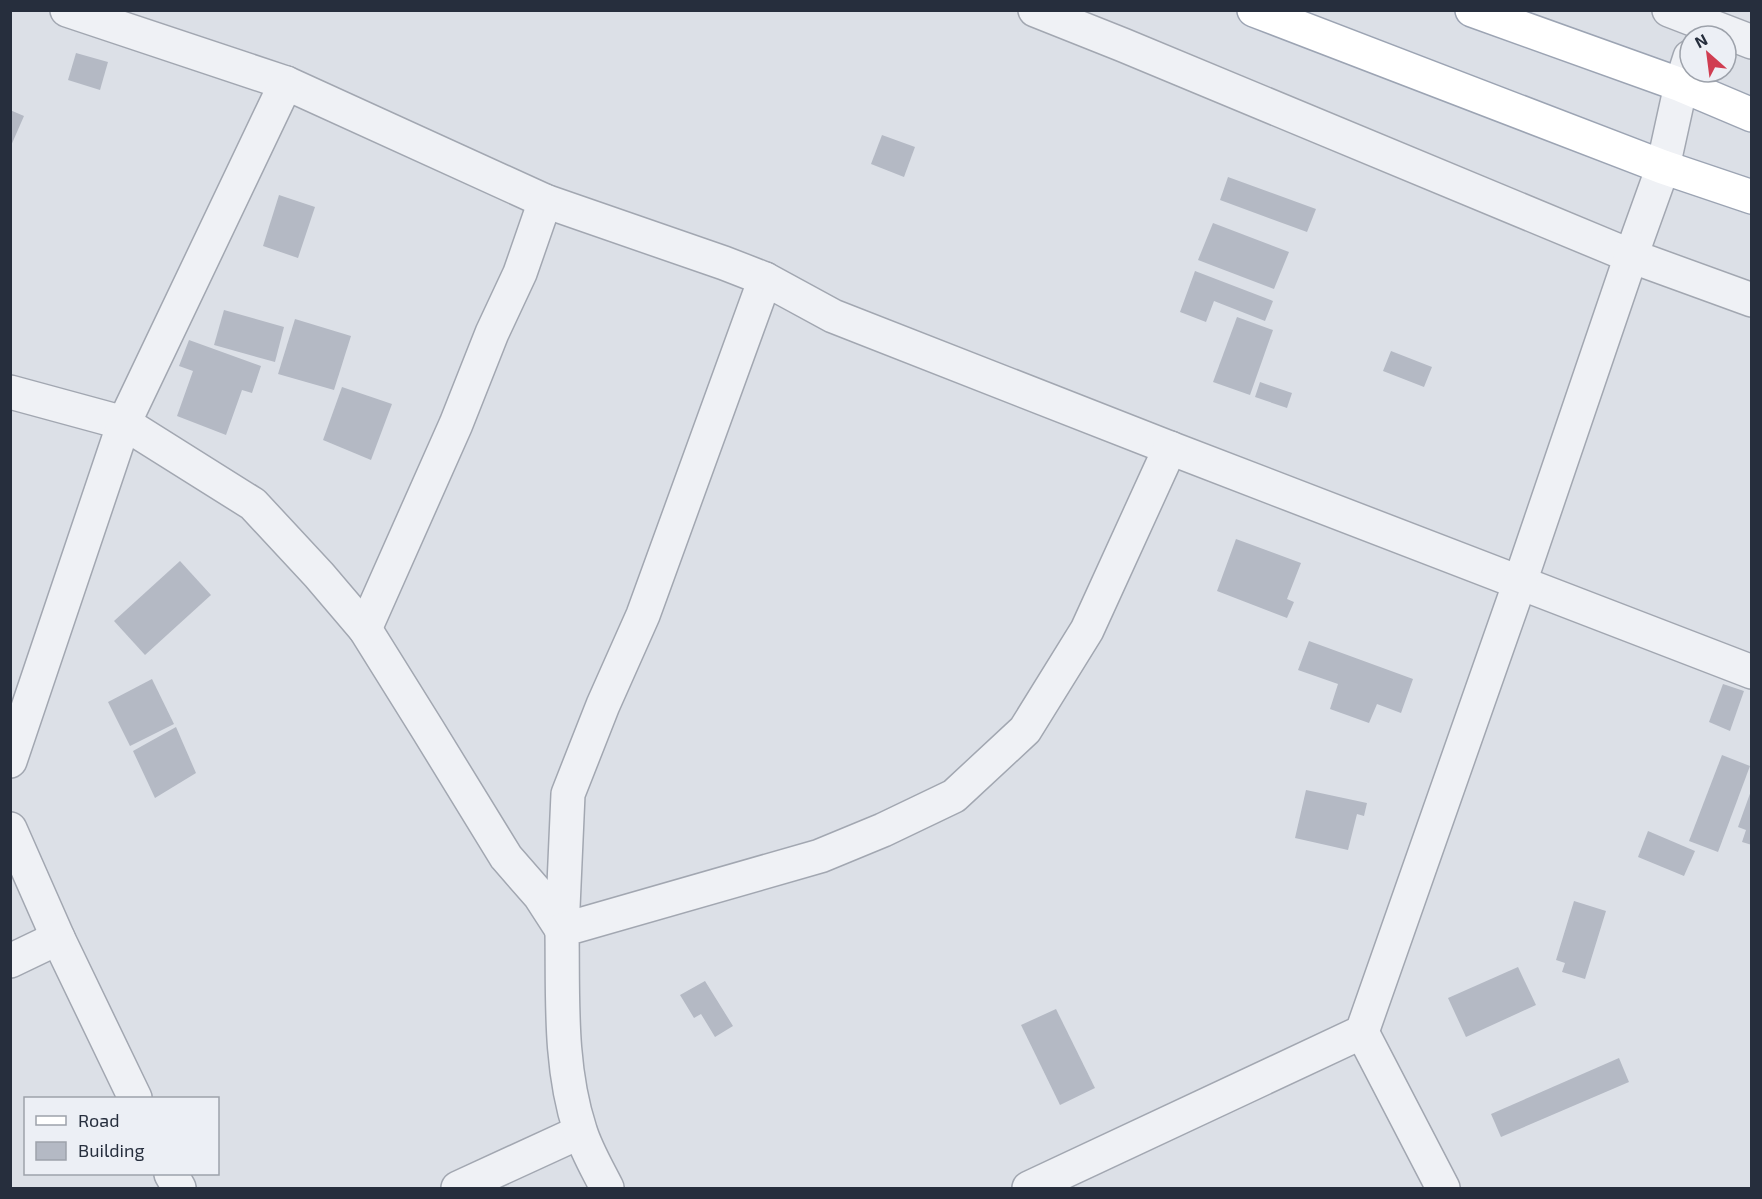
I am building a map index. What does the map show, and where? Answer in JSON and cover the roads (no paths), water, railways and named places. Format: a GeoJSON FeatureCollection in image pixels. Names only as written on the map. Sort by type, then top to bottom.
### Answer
{"type":"FeatureCollection","features":[{"type":"Feature","properties":{"kind":"main road"},"geometry":{"type":"LineString","coordinates":[[1254,10],[1663,167],[1752,197]]}},
{"type":"Feature","properties":{"kind":"main road"},"geometry":{"type":"LineString","coordinates":[[1472,10],[1678,69]]}},
{"type":"Feature","properties":{"kind":"main road"},"geometry":{"type":"LineString","coordinates":[[1706,84],[1752,114]]}},
{"type":"Feature","properties":{"kind":"street"},"geometry":{"type":"LineString","coordinates":[[68,10],[286,83],[545,201],[724,263],[765,279],[833,316],[1752,672]]}},
{"type":"Feature","properties":{"kind":"street"},"geometry":{"type":"LineString","coordinates":[[1035,10],[1631,256],[1752,300]]}},
{"type":"Feature","properties":{"kind":"street"},"geometry":{"type":"LineString","coordinates":[[1669,10],[1752,42]]}},
{"type":"Feature","properties":{"kind":"street"},"geometry":{"type":"LineString","coordinates":[[10,761],[124,423],[286,83]]}},
{"type":"Feature","properties":{"kind":"street"},"geometry":{"type":"LineString","coordinates":[[1029,1188],[1362,1032],[1663,167],[1683,84]]}},
{"type":"Feature","properties":{"kind":"street"},"geometry":{"type":"LineString","coordinates":[[365,629],[520,273],[545,201]]}},
{"type":"Feature","properties":{"kind":"street"},"geometry":{"type":"LineString","coordinates":[[607,1188],[580,1132],[566,1078],[562,930],[568,794],[603,705],[643,615],[765,279]]}},
{"type":"Feature","properties":{"kind":"street"},"geometry":{"type":"LineString","coordinates":[[10,392],[124,423],[253,504],[365,629],[506,857],[540,896],[562,930]]}},
{"type":"Feature","properties":{"kind":"street"},"geometry":{"type":"LineString","coordinates":[[562,930],[820,856],[883,830],[954,796],[1025,730],[1087,630],[1170,448]]}},
{"type":"Feature","properties":{"kind":"street"},"geometry":{"type":"LineString","coordinates":[[10,829],[58,938],[135,1097]]}},
{"type":"Feature","properties":{"kind":"street"},"geometry":{"type":"LineString","coordinates":[[10,961],[58,938]]}},
{"type":"Feature","properties":{"kind":"street"},"geometry":{"type":"LineString","coordinates":[[1362,1032],[1443,1188]]}},
{"type":"Feature","properties":{"kind":"street"},"geometry":{"type":"LineString","coordinates":[[458,1188],[580,1132]]}}]}
